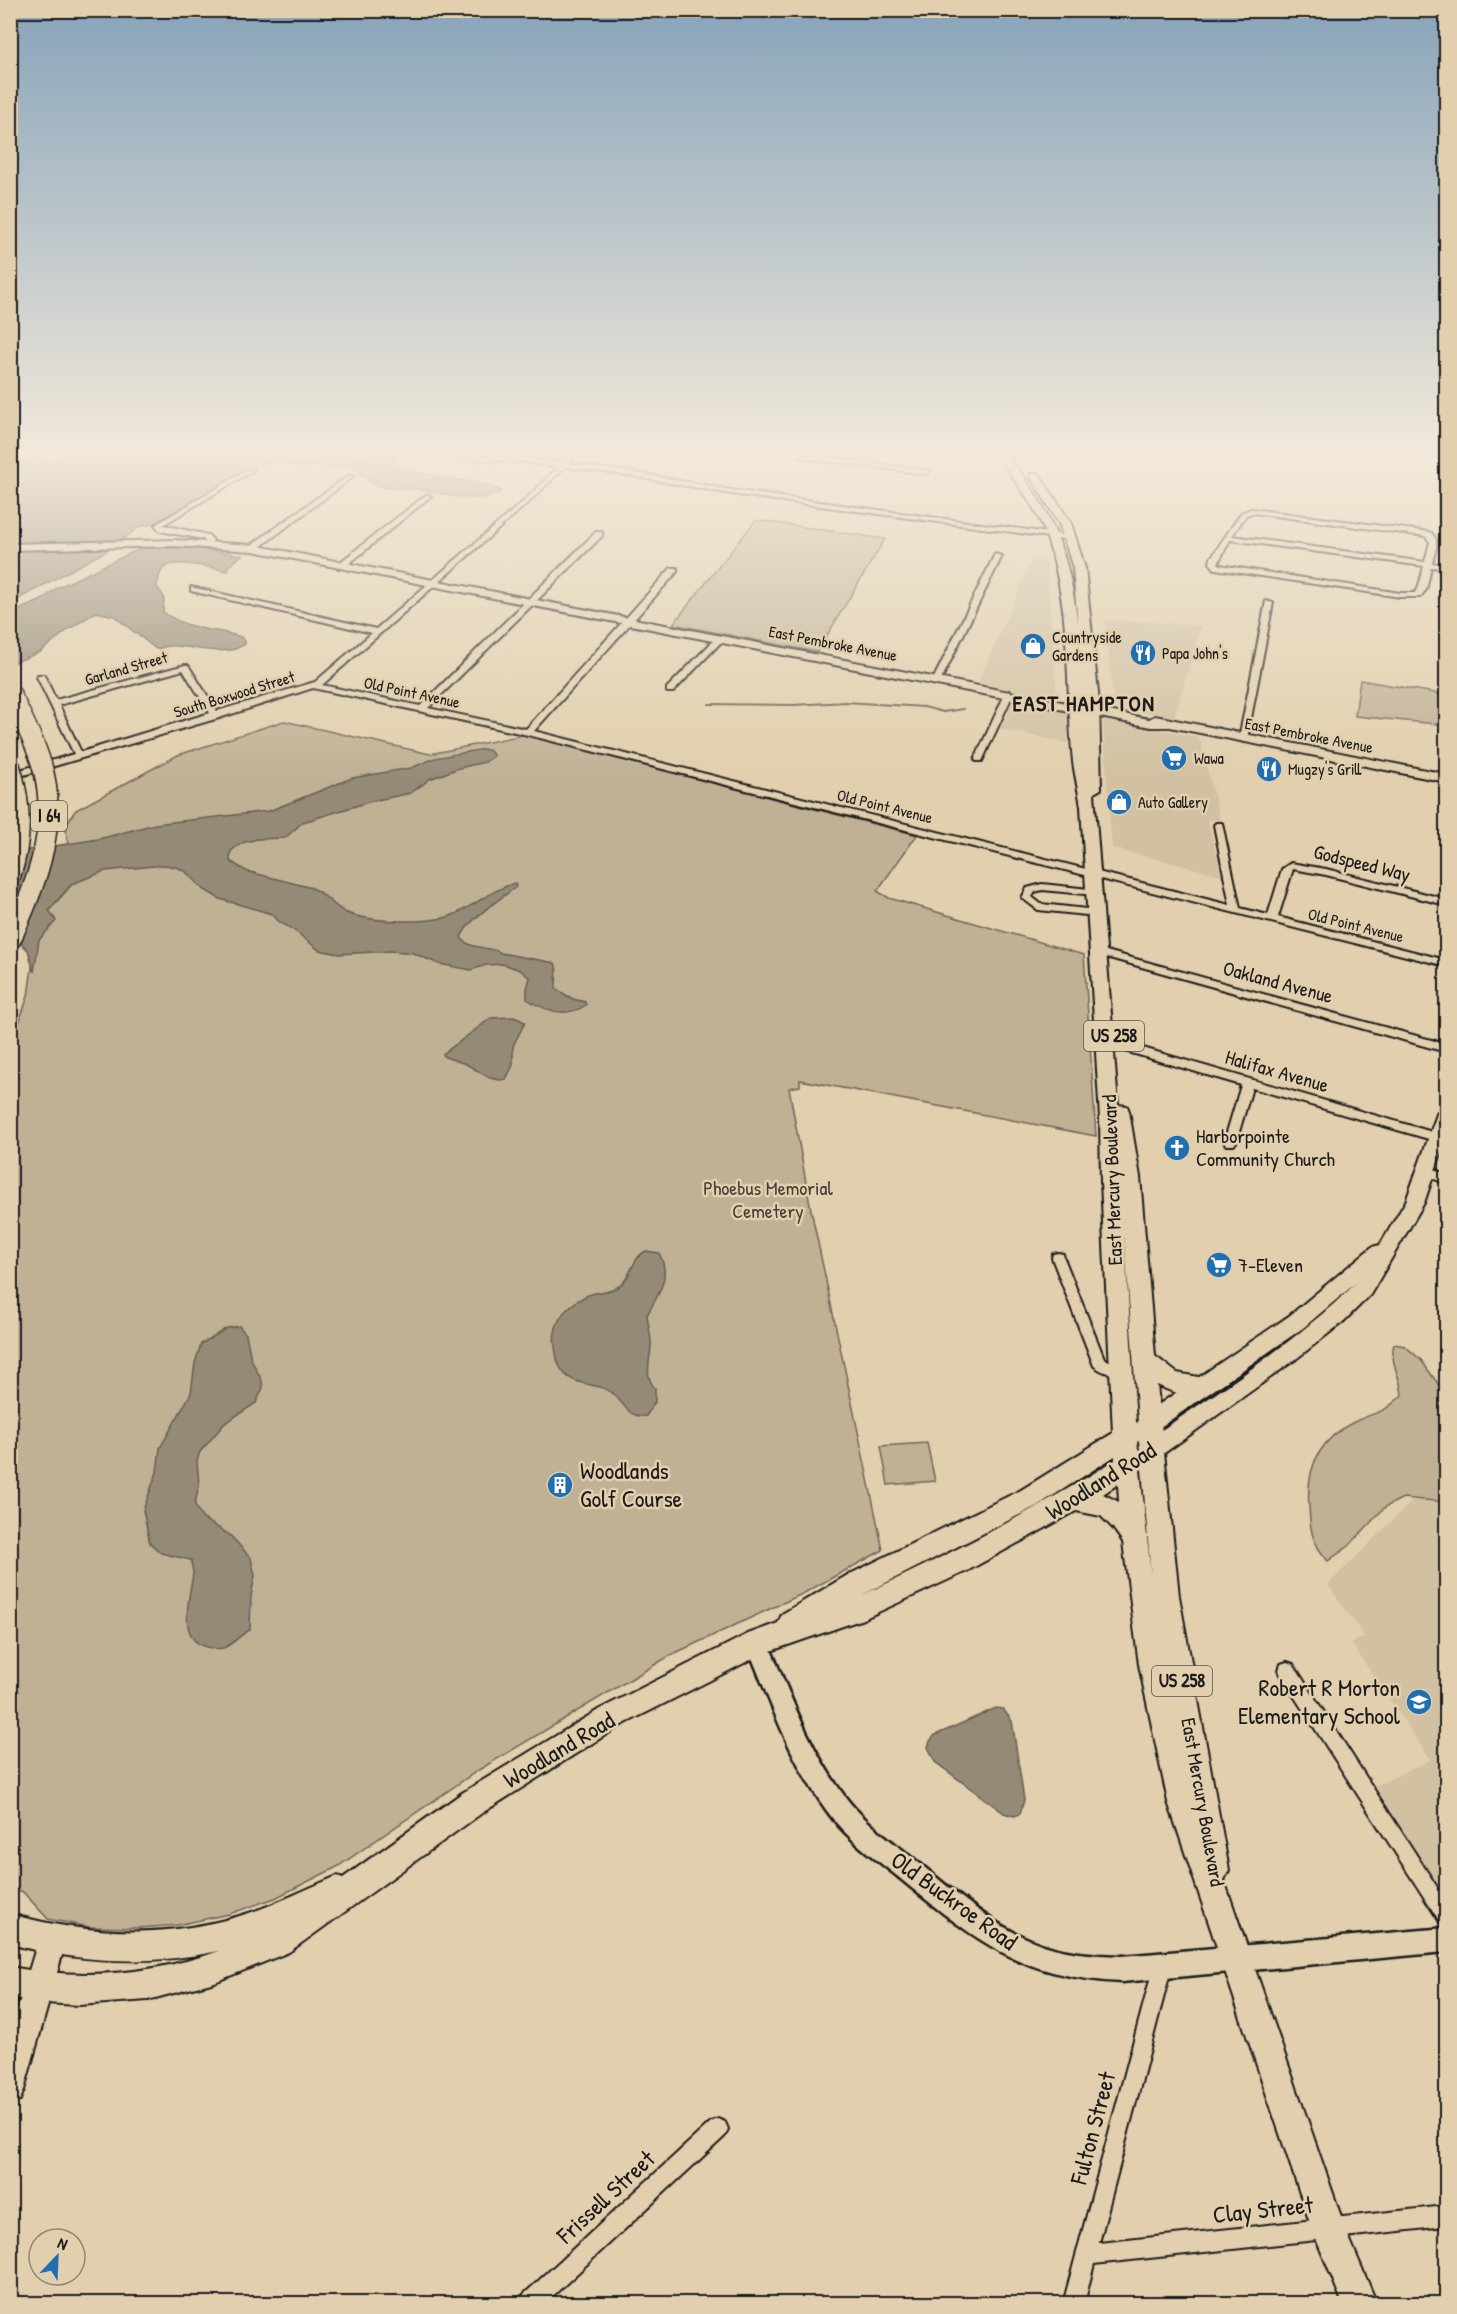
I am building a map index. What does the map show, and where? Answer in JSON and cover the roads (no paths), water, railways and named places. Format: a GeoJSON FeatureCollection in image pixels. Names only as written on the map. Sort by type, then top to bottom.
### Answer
{"type":"FeatureCollection","features":[{"type":"Feature","properties":{"kind":"highway","name":"I 64"},"geometry":{"type":"LineString","coordinates":[[10,692],[45,775],[49,822],[41,865],[10,942]]}},
{"type":"Feature","properties":{"kind":"highway","name":"I 64"},"geometry":{"type":"LineString","coordinates":[[10,765],[20,806],[21,824],[10,878]]}},
{"type":"Feature","properties":{"kind":"main road","name":"East Pembroke Avenue"},"geometry":{"type":"LineString","coordinates":[[337,564],[1085,708],[1151,723],[1446,778]]}},
{"type":"Feature","properties":{"kind":"main road","name":"East Mercury Boulevard"},"geometry":{"type":"LineString","coordinates":[[1062,564],[1085,708],[1094,787],[1096,913],[1104,953]]}},
{"type":"Feature","properties":{"kind":"main road","name":"East Mercury Boulevard"},"geometry":{"type":"LineString","coordinates":[[1078,564],[1082,579],[1085,708]]}},
{"type":"Feature","properties":{"kind":"main road","name":"East Mercury Boulevard"},"geometry":{"type":"LineString","coordinates":[[1097,881],[1110,1042],[1113,1229],[1123,1370],[1125,1438],[1135,1538],[1152,1665],[1168,1748],[1182,1802],[1329,2229],[1360,2304]]}},
{"type":"Feature","properties":{"kind":"main road","name":"East Mercury Boulevard"},"geometry":{"type":"LineString","coordinates":[[1110,1042],[1130,1177],[1149,1423],[1166,1596],[1206,1810],[1221,1911]]}},
{"type":"Feature","properties":{"kind":"main road","name":"Woodland Road"},"geometry":{"type":"LineString","coordinates":[[24,1985],[73,1990],[141,1986],[188,1976],[247,1957],[279,1942],[472,1803],[609,1718],[757,1643],[855,1585],[1029,1498],[1149,1423],[1201,1386],[1303,1329],[1336,1316],[1363,1289],[1415,1203],[1427,1171],[1443,1139],[1446,1114]]}},
{"type":"Feature","properties":{"kind":"main road","name":"Woodland Road"},"geometry":{"type":"LineString","coordinates":[[757,1643],[882,1598],[958,1563],[1072,1500],[1152,1449],[1303,1329]]}},
{"type":"Feature","properties":{"kind":"main road"},"geometry":{"type":"LineString","coordinates":[[1144,1359],[1158,1374],[1173,1383],[1201,1386]]}},
{"type":"Feature","properties":{"kind":"main road"},"geometry":{"type":"LineString","coordinates":[[1072,1500],[1094,1502],[1110,1508],[1122,1518],[1135,1538]]}},
{"type":"Feature","properties":{"kind":"main road","name":"Woodland Road"},"geometry":{"type":"LineString","coordinates":[[10,1929],[52,1941],[84,1946],[125,1948],[215,1938],[275,1918],[372,1875]]}},
{"type":"Feature","properties":{"kind":"main road"},"geometry":{"type":"LineString","coordinates":[[10,2090],[24,1985],[52,1941]]}},
{"type":"Feature","properties":{"kind":"street","name":"South Boxwood Street"},"geometry":{"type":"LineString","coordinates":[[10,776],[314,686],[328,677],[456,564]]}},
{"type":"Feature","properties":{"kind":"street"},"geometry":{"type":"LineString","coordinates":[[421,710],[569,564]]}},
{"type":"Feature","properties":{"kind":"street"},"geometry":{"type":"LineString","coordinates":[[937,680],[994,564]]}},
{"type":"Feature","properties":{"kind":"street"},"geometry":{"type":"LineString","coordinates":[[1216,564],[1218,567],[1400,595],[1417,595],[1422,590],[1428,565]]}},
{"type":"Feature","properties":{"kind":"street"},"geometry":{"type":"LineString","coordinates":[[1421,564],[1446,567]]}},
{"type":"Feature","properties":{"kind":"street"},"geometry":{"type":"LineString","coordinates":[[528,732],[674,570]]}},
{"type":"Feature","properties":{"kind":"street"},"geometry":{"type":"LineString","coordinates":[[194,589],[379,632]]}},
{"type":"Feature","properties":{"kind":"street"},"geometry":{"type":"LineString","coordinates":[[1243,740],[1269,603]]}},
{"type":"Feature","properties":{"kind":"street"},"geometry":{"type":"LineString","coordinates":[[670,690],[720,639]]}},
{"type":"Feature","properties":{"kind":"street","name":"Garland Street"},"geometry":{"type":"LineString","coordinates":[[55,703],[185,667],[216,716]]}},
{"type":"Feature","properties":{"kind":"street"},"geometry":{"type":"LineString","coordinates":[[41,677],[55,703],[63,727],[79,756]]}},
{"type":"Feature","properties":{"kind":"street","name":"Old Point Avenue"},"geometry":{"type":"LineString","coordinates":[[314,686],[528,732],[1097,881],[1236,911],[1446,963]]}},
{"type":"Feature","properties":{"kind":"street"},"geometry":{"type":"LineString","coordinates":[[979,759],[1009,694]]}},
{"type":"Feature","properties":{"kind":"street"},"geometry":{"type":"LineString","coordinates":[[1219,825],[1236,911]]}},
{"type":"Feature","properties":{"kind":"street","name":"Godspeed Way"},"geometry":{"type":"LineString","coordinates":[[1272,920],[1287,869],[1291,866],[1326,872],[1446,902]]}},
{"type":"Feature","properties":{"kind":"street"},"geometry":{"type":"LineString","coordinates":[[1096,913],[1038,907],[1027,898],[1031,890],[1042,887],[1097,881]]}},
{"type":"Feature","properties":{"kind":"street","name":"Oakland Avenue"},"geometry":{"type":"LineString","coordinates":[[1104,953],[1446,1048]]}},
{"type":"Feature","properties":{"kind":"street","name":"Halifax Avenue"},"geometry":{"type":"LineString","coordinates":[[1110,1042],[1443,1139]]}},
{"type":"Feature","properties":{"kind":"street"},"geometry":{"type":"LineString","coordinates":[[1230,1142],[1248,1082]]}},
{"type":"Feature","properties":{"kind":"street"},"geometry":{"type":"LineString","coordinates":[[1427,1171],[1446,1179]]}},
{"type":"Feature","properties":{"kind":"street"},"geometry":{"type":"LineString","coordinates":[[1058,1258],[1099,1362],[1106,1367],[1123,1370]]}},
{"type":"Feature","properties":{"kind":"street","name":"Old Buckroe Road"},"geometry":{"type":"LineString","coordinates":[[757,1643],[807,1758],[834,1802],[866,1835],[944,1899],[998,1939],[1043,1959],[1096,1969],[1446,1940]]}},
{"type":"Feature","properties":{"kind":"street"},"geometry":{"type":"LineString","coordinates":[[1287,1670],[1446,1916]]}},
{"type":"Feature","properties":{"kind":"street","name":"Fulton Street"},"geometry":{"type":"LineString","coordinates":[[1073,2304],[1163,1965]]}},
{"type":"Feature","properties":{"kind":"street","name":"Frissell Street"},"geometry":{"type":"LineString","coordinates":[[528,2304],[718,2128]]}},
{"type":"Feature","properties":{"kind":"street","name":"Clay Street"},"geometry":{"type":"LineString","coordinates":[[1085,2255],[1446,2216]]}},
{"type":"Feature","properties":{"kind":"waterway"},"geometry":{"type":"LineString","coordinates":[[709,704],[793,705],[845,702],[924,707],[943,712],[963,709]]}},
{"type":"Feature","properties":{"kind":"place","name":"Countryside Gardens"},"geometry":{"type":"Point","coordinates":[1033,646]}},
{"type":"Feature","properties":{"kind":"place","name":"Papa John's"},"geometry":{"type":"Point","coordinates":[1143,653]}},
{"type":"Feature","properties":{"kind":"place","name":"Wawa"},"geometry":{"type":"Point","coordinates":[1174,758]}},
{"type":"Feature","properties":{"kind":"place","name":"Mugzy's Grill"},"geometry":{"type":"Point","coordinates":[1269,769]}},
{"type":"Feature","properties":{"kind":"place","name":"Auto Gallery"},"geometry":{"type":"Point","coordinates":[1119,802]}},
{"type":"Feature","properties":{"kind":"place","name":"Harborpointe Community Church"},"geometry":{"type":"Point","coordinates":[1177,1148]}},
{"type":"Feature","properties":{"kind":"place","name":"7-Eleven"},"geometry":{"type":"Point","coordinates":[1219,1265]}},
{"type":"Feature","properties":{"kind":"place","name":"Woodlands Golf Course"},"geometry":{"type":"Point","coordinates":[560,1485]}},
{"type":"Feature","properties":{"kind":"place","name":"Robert R Morton Elementary School"},"geometry":{"type":"Point","coordinates":[1419,1702]}},
{"type":"Feature","properties":{"kind":"district","name":"EAST HAMPTON"},"geometry":{"type":"Point","coordinates":[1084,703]}},
{"type":"Feature","properties":{"kind":"park label","name":"Phoebus Memorial Cemetery"},"geometry":{"type":"Point","coordinates":[768,1200]}}]}
